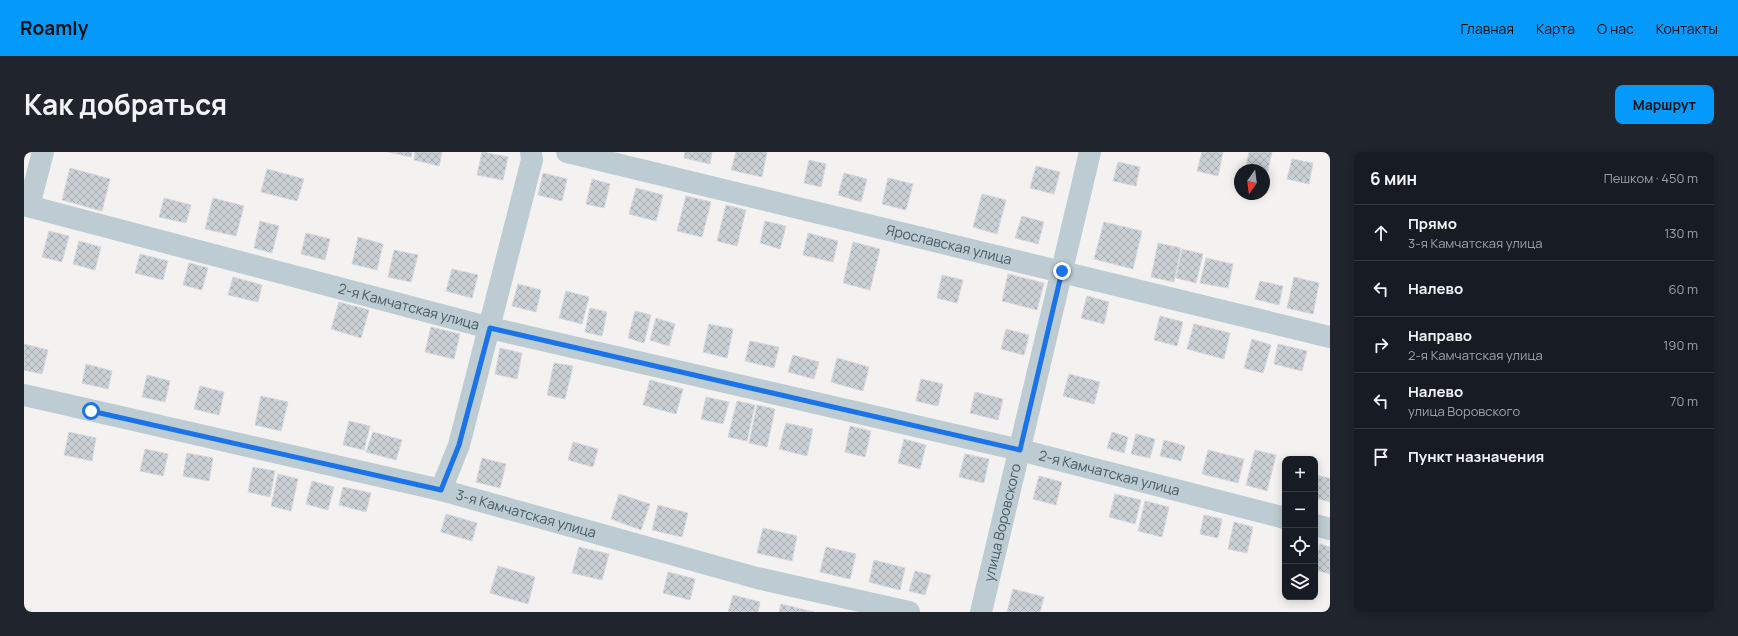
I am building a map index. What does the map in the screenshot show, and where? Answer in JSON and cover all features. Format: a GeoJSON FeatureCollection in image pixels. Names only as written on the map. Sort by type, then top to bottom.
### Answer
{"type":"FeatureCollection","features":[{"type":"Feature","properties":{"kind":"street"},"geometry":{"type":"LineString","coordinates":[[27,206],[43,152]]}},
{"type":"Feature","properties":{"kind":"street"},"geometry":{"type":"LineString","coordinates":[[441,490],[459,445],[532,160],[531,152]]}},
{"type":"Feature","properties":{"kind":"street","name":"Ярославская улица"},"geometry":{"type":"LineString","coordinates":[[567,152],[1330,337]]}},
{"type":"Feature","properties":{"kind":"street","name":"улица Воровского"},"geometry":{"type":"LineString","coordinates":[[981,612],[1090,152]]}},
{"type":"Feature","properties":{"kind":"street","name":"2-я Камчатская улица"},"geometry":{"type":"LineString","coordinates":[[27,206],[490,328],[1020,450],[1282,517]]}},
{"type":"Feature","properties":{"kind":"street","name":"3-я Камчатская улица"},"geometry":{"type":"LineString","coordinates":[[24,395],[441,490],[757,578],[909,612]]}},
{"type":"Feature","properties":{"kind":"street"},"geometry":{"type":"LineString","coordinates":[[1318,526],[1330,529]]}},
{"type":"Feature","properties":{"kind":"building"},"geometry":{"type":"Polygon","coordinates":[[[388,152],[412,152],[411,157],[388,152]]]}},
{"type":"Feature","properties":{"kind":"building"},"geometry":{"type":"Polygon","coordinates":[[[415,152],[442,152],[439,166],[414,160],[415,152]]]}},
{"type":"Feature","properties":{"kind":"building"},"geometry":{"type":"Polygon","coordinates":[[[482,152],[508,157],[503,180],[477,175],[482,152]]]}},
{"type":"Feature","properties":{"kind":"building"},"geometry":{"type":"Polygon","coordinates":[[[685,152],[712,152],[710,164],[684,158],[685,152]]]}},
{"type":"Feature","properties":{"kind":"building"},"geometry":{"type":"Polygon","coordinates":[[[736,152],[767,152],[762,177],[731,170],[736,152]]]}},
{"type":"Feature","properties":{"kind":"building"},"geometry":{"type":"Polygon","coordinates":[[[1202,152],[1223,152],[1218,176],[1197,171],[1202,152]]]}},
{"type":"Feature","properties":{"kind":"building"},"geometry":{"type":"Polygon","coordinates":[[[1249,152],[1272,152],[1269,164],[1246,164],[1249,152]]]}},
{"type":"Feature","properties":{"kind":"building"},"geometry":{"type":"Polygon","coordinates":[[[1292,159],[1313,163],[1309,184],[1287,179],[1292,159]]]}},
{"type":"Feature","properties":{"kind":"building"},"geometry":{"type":"Polygon","coordinates":[[[809,160],[826,164],[821,187],[804,183],[809,160]]]}},
{"type":"Feature","properties":{"kind":"building"},"geometry":{"type":"Polygon","coordinates":[[[1118,162],[1140,167],[1136,186],[1113,181],[1118,162]]]}},
{"type":"Feature","properties":{"kind":"building"},"geometry":{"type":"Polygon","coordinates":[[[1036,166],[1060,172],[1054,194],[1030,188],[1036,166]]]}},
{"type":"Feature","properties":{"kind":"building"},"geometry":{"type":"Polygon","coordinates":[[[70,168],[110,179],[102,211],[62,200],[70,168]]]}},
{"type":"Feature","properties":{"kind":"building"},"geometry":{"type":"Polygon","coordinates":[[[267,169],[304,179],[297,201],[261,192],[267,169]]]}},
{"type":"Feature","properties":{"kind":"building"},"geometry":{"type":"Polygon","coordinates":[[[543,173],[567,179],[562,201],[538,195],[543,173]]]}},
{"type":"Feature","properties":{"kind":"building"},"geometry":{"type":"Polygon","coordinates":[[[844,173],[867,179],[861,202],[838,195],[844,173]]]}},
{"type":"Feature","properties":{"kind":"building"},"geometry":{"type":"Polygon","coordinates":[[[888,178],[913,184],[906,210],[882,204],[888,178]]]}},
{"type":"Feature","properties":{"kind":"building"},"geometry":{"type":"Polygon","coordinates":[[[592,179],[610,184],[604,208],[586,204],[592,179]]]}},
{"type":"Feature","properties":{"kind":"building"},"geometry":{"type":"Polygon","coordinates":[[[636,188],[663,195],[656,221],[629,214],[636,188]]]}},
{"type":"Feature","properties":{"kind":"building"},"geometry":{"type":"Polygon","coordinates":[[[982,194],[1006,200],[997,234],[973,227],[982,194]]]}},
{"type":"Feature","properties":{"kind":"building"},"geometry":{"type":"Polygon","coordinates":[[[686,196],[711,202],[702,237],[677,231],[686,196]]]}},
{"type":"Feature","properties":{"kind":"building"},"geometry":{"type":"Polygon","coordinates":[[[164,198],[191,205],[186,223],[159,217],[164,198]]]}},
{"type":"Feature","properties":{"kind":"building"},"geometry":{"type":"Polygon","coordinates":[[[213,198],[244,206],[236,236],[205,229],[213,198]]]}},
{"type":"Feature","properties":{"kind":"building"},"geometry":{"type":"Polygon","coordinates":[[[726,205],[746,210],[737,246],[717,241],[726,205]]]}},
{"type":"Feature","properties":{"kind":"building"},"geometry":{"type":"Polygon","coordinates":[[[1022,216],[1044,222],[1038,244],[1015,238],[1022,216]]]}},
{"type":"Feature","properties":{"kind":"building"},"geometry":{"type":"Polygon","coordinates":[[[260,221],[279,226],[272,253],[254,248],[260,221]]]}},
{"type":"Feature","properties":{"kind":"building"},"geometry":{"type":"Polygon","coordinates":[[[765,221],[786,226],[780,249],[760,243],[765,221]]]}},
{"type":"Feature","properties":{"kind":"building"},"geometry":{"type":"Polygon","coordinates":[[[1104,222],[1142,231],[1133,269],[1094,259],[1104,222]]]}},
{"type":"Feature","properties":{"kind":"building"},"geometry":{"type":"Polygon","coordinates":[[[49,231],[69,236],[62,262],[42,257],[49,231]]]}},
{"type":"Feature","properties":{"kind":"building"},"geometry":{"type":"Polygon","coordinates":[[[306,233],[330,239],[325,260],[301,254],[306,233]]]}},
{"type":"Feature","properties":{"kind":"building"},"geometry":{"type":"Polygon","coordinates":[[[808,233],[838,241],[833,262],[803,255],[808,233]]]}},
{"type":"Feature","properties":{"kind":"building"},"geometry":{"type":"Polygon","coordinates":[[[358,237],[383,244],[377,270],[352,264],[358,237]]]}},
{"type":"Feature","properties":{"kind":"building"},"geometry":{"type":"Polygon","coordinates":[[[79,241],[101,247],[95,270],[73,264],[79,241]]]}},
{"type":"Feature","properties":{"kind":"building"},"geometry":{"type":"Polygon","coordinates":[[[853,242],[880,249],[870,290],[843,283],[853,242]]]}},
{"type":"Feature","properties":{"kind":"building"},"geometry":{"type":"Polygon","coordinates":[[[1158,243],[1181,248],[1174,282],[1151,277],[1158,243]]]}},
{"type":"Feature","properties":{"kind":"building"},"geometry":{"type":"Polygon","coordinates":[[[1182,249],[1203,254],[1196,283],[1176,278],[1182,249]]]}},
{"type":"Feature","properties":{"kind":"building"},"geometry":{"type":"Polygon","coordinates":[[[394,250],[418,255],[411,282],[388,277],[394,250]]]}},
{"type":"Feature","properties":{"kind":"building"},"geometry":{"type":"Polygon","coordinates":[[[140,254],[168,261],[163,280],[135,273],[140,254]]]}},
{"type":"Feature","properties":{"kind":"building"},"geometry":{"type":"Polygon","coordinates":[[[1206,258],[1233,264],[1228,288],[1200,283],[1206,258]]]}},
{"type":"Feature","properties":{"kind":"building"},"geometry":{"type":"Polygon","coordinates":[[[189,263],[208,268],[202,290],[183,285],[189,263]]]}},
{"type":"Feature","properties":{"kind":"building"},"geometry":{"type":"Polygon","coordinates":[[[452,269],[478,275],[472,298],[446,291],[452,269]]]}},
{"type":"Feature","properties":{"kind":"building"},"geometry":{"type":"Polygon","coordinates":[[[1008,274],[1044,283],[1037,310],[1002,301],[1008,274]]]}},
{"type":"Feature","properties":{"kind":"building"},"geometry":{"type":"Polygon","coordinates":[[[942,275],[963,280],[957,303],[937,298],[942,275]]]}},
{"type":"Feature","properties":{"kind":"building"},"geometry":{"type":"Polygon","coordinates":[[[233,277],[262,285],[258,302],[228,295],[233,277]]]}},
{"type":"Feature","properties":{"kind":"building"},"geometry":{"type":"Polygon","coordinates":[[[1294,277],[1319,283],[1313,314],[1287,308],[1294,277]]]}},
{"type":"Feature","properties":{"kind":"building"},"geometry":{"type":"Polygon","coordinates":[[[1260,281],[1283,286],[1279,305],[1255,299],[1260,281]]]}},
{"type":"Feature","properties":{"kind":"building"},"geometry":{"type":"Polygon","coordinates":[[[518,284],[541,290],[536,312],[512,306],[518,284]]]}},
{"type":"Feature","properties":{"kind":"building"},"geometry":{"type":"Polygon","coordinates":[[[566,291],[589,297],[582,324],[559,318],[566,291]]]}},
{"type":"Feature","properties":{"kind":"building"},"geometry":{"type":"Polygon","coordinates":[[[1087,296],[1109,302],[1104,324],[1081,318],[1087,296]]]}},
{"type":"Feature","properties":{"kind":"building"},"geometry":{"type":"Polygon","coordinates":[[[339,302],[369,310],[361,338],[331,329],[339,302]]]}},
{"type":"Feature","properties":{"kind":"building"},"geometry":{"type":"Polygon","coordinates":[[[590,308],[607,312],[602,336],[585,332],[590,308]]]}},
{"type":"Feature","properties":{"kind":"building"},"geometry":{"type":"Polygon","coordinates":[[[635,311],[651,315],[644,343],[628,338],[635,311]]]}},
{"type":"Feature","properties":{"kind":"building"},"geometry":{"type":"Polygon","coordinates":[[[1160,316],[1183,322],[1177,346],[1154,340],[1160,316]]]}},
{"type":"Feature","properties":{"kind":"building"},"geometry":{"type":"Polygon","coordinates":[[[656,318],[675,324],[669,346],[650,340],[656,318]]]}},
{"type":"Feature","properties":{"kind":"building"},"geometry":{"type":"Polygon","coordinates":[[[709,324],[733,329],[727,358],[703,352],[709,324]]]}},
{"type":"Feature","properties":{"kind":"building"},"geometry":{"type":"Polygon","coordinates":[[[1194,324],[1230,333],[1224,359],[1187,349],[1194,324]]]}},
{"type":"Feature","properties":{"kind":"building"},"geometry":{"type":"Polygon","coordinates":[[[431,327],[460,334],[454,359],[425,352],[431,327]]]}},
{"type":"Feature","properties":{"kind":"building"},"geometry":{"type":"Polygon","coordinates":[[[1006,329],[1029,335],[1024,355],[1001,349],[1006,329]]]}},
{"type":"Feature","properties":{"kind":"building"},"geometry":{"type":"Polygon","coordinates":[[[1252,339],[1271,345],[1263,373],[1244,368],[1252,339]]]}},
{"type":"Feature","properties":{"kind":"building"},"geometry":{"type":"Polygon","coordinates":[[[750,341],[779,347],[774,368],[745,361],[750,341]]]}},
{"type":"Feature","properties":{"kind":"building"},"geometry":{"type":"Polygon","coordinates":[[[24,344],[48,350],[42,374],[24,370],[24,344]]]}},
{"type":"Feature","properties":{"kind":"building"},"geometry":{"type":"Polygon","coordinates":[[[1278,344],[1307,351],[1302,371],[1274,364],[1278,344]]]}},
{"type":"Feature","properties":{"kind":"building"},"geometry":{"type":"Polygon","coordinates":[[[500,348],[522,353],[517,379],[495,374],[500,348]]]}},
{"type":"Feature","properties":{"kind":"building"},"geometry":{"type":"Polygon","coordinates":[[[793,355],[819,362],[814,379],[788,372],[793,355]]]}},
{"type":"Feature","properties":{"kind":"building"},"geometry":{"type":"Polygon","coordinates":[[[837,358],[869,367],[863,391],[831,382],[837,358]]]}},
{"type":"Feature","properties":{"kind":"building"},"geometry":{"type":"Polygon","coordinates":[[[554,363],[573,366],[565,399],[547,395],[554,363]]]}},
{"type":"Feature","properties":{"kind":"building"},"geometry":{"type":"Polygon","coordinates":[[[86,364],[112,371],[108,389],[82,383],[86,364]]]}},
{"type":"Feature","properties":{"kind":"building"},"geometry":{"type":"Polygon","coordinates":[[[1069,374],[1100,382],[1094,404],[1063,396],[1069,374]]]}},
{"type":"Feature","properties":{"kind":"building"},"geometry":{"type":"Polygon","coordinates":[[[147,375],[170,381],[165,402],[142,397],[147,375]]]}},
{"type":"Feature","properties":{"kind":"building"},"geometry":{"type":"Polygon","coordinates":[[[921,379],[943,384],[938,406],[916,401],[921,379]]]}},
{"type":"Feature","properties":{"kind":"building"},"geometry":{"type":"Polygon","coordinates":[[[650,380],[683,389],[676,414],[643,405],[650,380]]]}},
{"type":"Feature","properties":{"kind":"building"},"geometry":{"type":"Polygon","coordinates":[[[200,386],[224,392],[219,415],[194,409],[200,386]]]}},
{"type":"Feature","properties":{"kind":"building"},"geometry":{"type":"Polygon","coordinates":[[[975,392],[1003,399],[998,420],[970,413],[975,392]]]}},
{"type":"Feature","properties":{"kind":"building"},"geometry":{"type":"Polygon","coordinates":[[[261,396],[288,402],[281,431],[255,425],[261,396]]]}},
{"type":"Feature","properties":{"kind":"building"},"geometry":{"type":"Polygon","coordinates":[[[706,397],[729,402],[723,424],[701,419],[706,397]]]}},
{"type":"Feature","properties":{"kind":"building"},"geometry":{"type":"Polygon","coordinates":[[[737,401],[755,405],[747,441],[728,437],[737,401]]]}},
{"type":"Feature","properties":{"kind":"building"},"geometry":{"type":"Polygon","coordinates":[[[757,405],[775,409],[767,447],[749,443],[757,405]]]}},
{"type":"Feature","properties":{"kind":"building"},"geometry":{"type":"Polygon","coordinates":[[[349,421],[370,426],[364,450],[343,445],[349,421]]]}},
{"type":"Feature","properties":{"kind":"building"},"geometry":{"type":"Polygon","coordinates":[[[786,423],[813,429],[807,456],[779,449],[786,423]]]}},
{"type":"Feature","properties":{"kind":"building"},"geometry":{"type":"Polygon","coordinates":[[[850,426],[871,431],[865,457],[845,452],[850,426]]]}},
{"type":"Feature","properties":{"kind":"building"},"geometry":{"type":"Polygon","coordinates":[[[69,432],[96,438],[92,461],[64,455],[69,432]]]}},
{"type":"Feature","properties":{"kind":"building"},"geometry":{"type":"Polygon","coordinates":[[[373,432],[402,440],[396,460],[366,452],[373,432]]]}},
{"type":"Feature","properties":{"kind":"building"},"geometry":{"type":"Polygon","coordinates":[[[1112,432],[1128,437],[1124,453],[1107,448],[1112,432]]]}},
{"type":"Feature","properties":{"kind":"building"},"geometry":{"type":"Polygon","coordinates":[[[1136,434],[1155,439],[1150,458],[1131,454],[1136,434]]]}},
{"type":"Feature","properties":{"kind":"building"},"geometry":{"type":"Polygon","coordinates":[[[904,439],[926,445],[920,469],[898,463],[904,439]]]}},
{"type":"Feature","properties":{"kind":"building"},"geometry":{"type":"Polygon","coordinates":[[[1164,440],[1185,446],[1181,461],[1160,456],[1164,440]]]}},
{"type":"Feature","properties":{"kind":"building"},"geometry":{"type":"Polygon","coordinates":[[[573,442],[598,449],[593,467],[568,460],[573,442]]]}},
{"type":"Feature","properties":{"kind":"building"},"geometry":{"type":"Polygon","coordinates":[[[145,449],[168,454],[163,476],[140,471],[145,449]]]}},
{"type":"Feature","properties":{"kind":"building"},"geometry":{"type":"Polygon","coordinates":[[[1208,450],[1244,459],[1238,483],[1202,474],[1208,450]]]}},
{"type":"Feature","properties":{"kind":"building"},"geometry":{"type":"Polygon","coordinates":[[[1255,450],[1276,455],[1267,491],[1246,485],[1255,450]]]}},
{"type":"Feature","properties":{"kind":"building"},"geometry":{"type":"Polygon","coordinates":[[[187,453],[213,458],[209,481],[183,476],[187,453]]]}},
{"type":"Feature","properties":{"kind":"building"},"geometry":{"type":"Polygon","coordinates":[[[965,454],[989,459],[984,483],[959,477],[965,454]]]}},
{"type":"Feature","properties":{"kind":"building"},"geometry":{"type":"Polygon","coordinates":[[[482,458],[506,464],[500,488],[476,482],[482,458]]]}},
{"type":"Feature","properties":{"kind":"building"},"geometry":{"type":"Polygon","coordinates":[[[253,467],[275,471],[270,497],[248,492],[253,467]]]}},
{"type":"Feature","properties":{"kind":"building"},"geometry":{"type":"Polygon","coordinates":[[[278,474],[298,479],[291,511],[271,506],[278,474]]]}},
{"type":"Feature","properties":{"kind":"building"},"geometry":{"type":"Polygon","coordinates":[[[1039,476],[1062,482],[1056,505],[1033,499],[1039,476]]]}},
{"type":"Feature","properties":{"kind":"building"},"geometry":{"type":"Polygon","coordinates":[[[1318,476],[1330,478],[1330,502],[1318,499],[1318,476]]]}},
{"type":"Feature","properties":{"kind":"building"},"geometry":{"type":"Polygon","coordinates":[[[312,481],[334,487],[328,510],[306,504],[312,481]]]}},
{"type":"Feature","properties":{"kind":"building"},"geometry":{"type":"Polygon","coordinates":[[[343,487],[371,493],[366,512],[339,505],[343,487]]]}},
{"type":"Feature","properties":{"kind":"building"},"geometry":{"type":"Polygon","coordinates":[[[619,494],[650,504],[641,530],[611,519],[619,494]]]}},
{"type":"Feature","properties":{"kind":"building"},"geometry":{"type":"Polygon","coordinates":[[[1115,494],[1141,500],[1135,524],[1109,517],[1115,494]]]}},
{"type":"Feature","properties":{"kind":"building"},"geometry":{"type":"Polygon","coordinates":[[[1145,501],[1169,507],[1162,537],[1138,531],[1145,501]]]}},
{"type":"Feature","properties":{"kind":"building"},"geometry":{"type":"Polygon","coordinates":[[[658,505],[688,513],[682,537],[652,530],[658,505]]]}},
{"type":"Feature","properties":{"kind":"building"},"geometry":{"type":"Polygon","coordinates":[[[446,514],[477,523],[472,541],[441,532],[446,514]]]}},
{"type":"Feature","properties":{"kind":"building"},"geometry":{"type":"Polygon","coordinates":[[[1204,515],[1222,519],[1218,538],[1200,534],[1204,515]]]}},
{"type":"Feature","properties":{"kind":"building"},"geometry":{"type":"Polygon","coordinates":[[[1234,522],[1253,527],[1247,553],[1228,549],[1234,522]]]}},
{"type":"Feature","properties":{"kind":"building"},"geometry":{"type":"Polygon","coordinates":[[[763,528],[797,536],[792,561],[757,553],[763,528]]]}},
{"type":"Feature","properties":{"kind":"building"},"geometry":{"type":"Polygon","coordinates":[[[1320,544],[1330,547],[1330,574],[1318,571],[1318,551],[1320,544]]]}},
{"type":"Feature","properties":{"kind":"building"},"geometry":{"type":"Polygon","coordinates":[[[579,547],[609,554],[602,580],[572,573],[579,547]]]}},
{"type":"Feature","properties":{"kind":"building"},"geometry":{"type":"Polygon","coordinates":[[[826,547],[856,554],[850,579],[820,572],[826,547]]]}},
{"type":"Feature","properties":{"kind":"building"},"geometry":{"type":"Polygon","coordinates":[[[874,560],[905,568],[900,590],[869,582],[874,560]]]}},
{"type":"Feature","properties":{"kind":"building"},"geometry":{"type":"Polygon","coordinates":[[[498,566],[535,577],[528,604],[490,593],[498,566]]]}},
{"type":"Feature","properties":{"kind":"building"},"geometry":{"type":"Polygon","coordinates":[[[915,571],[931,575],[925,595],[909,591],[915,571]]]}},
{"type":"Feature","properties":{"kind":"building"},"geometry":{"type":"Polygon","coordinates":[[[668,572],[695,579],[690,600],[663,593],[668,572]]]}},
{"type":"Feature","properties":{"kind":"building"},"geometry":{"type":"Polygon","coordinates":[[[1013,589],[1044,597],[1040,612],[1007,612],[1013,589]]]}},
{"type":"Feature","properties":{"kind":"building"},"geometry":{"type":"Polygon","coordinates":[[[733,595],[760,602],[758,612],[728,612],[733,595]]]}},
{"type":"Feature","properties":{"kind":"building"},"geometry":{"type":"Polygon","coordinates":[[[781,604],[814,612],[779,612],[781,604]]]}},
{"type":"Feature","properties":{"kind":"route"},"geometry":{"type":"LineString","coordinates":[[91,411],[441,490],[459,445],[490,328],[1020,450],[1062,271]]}}]}
